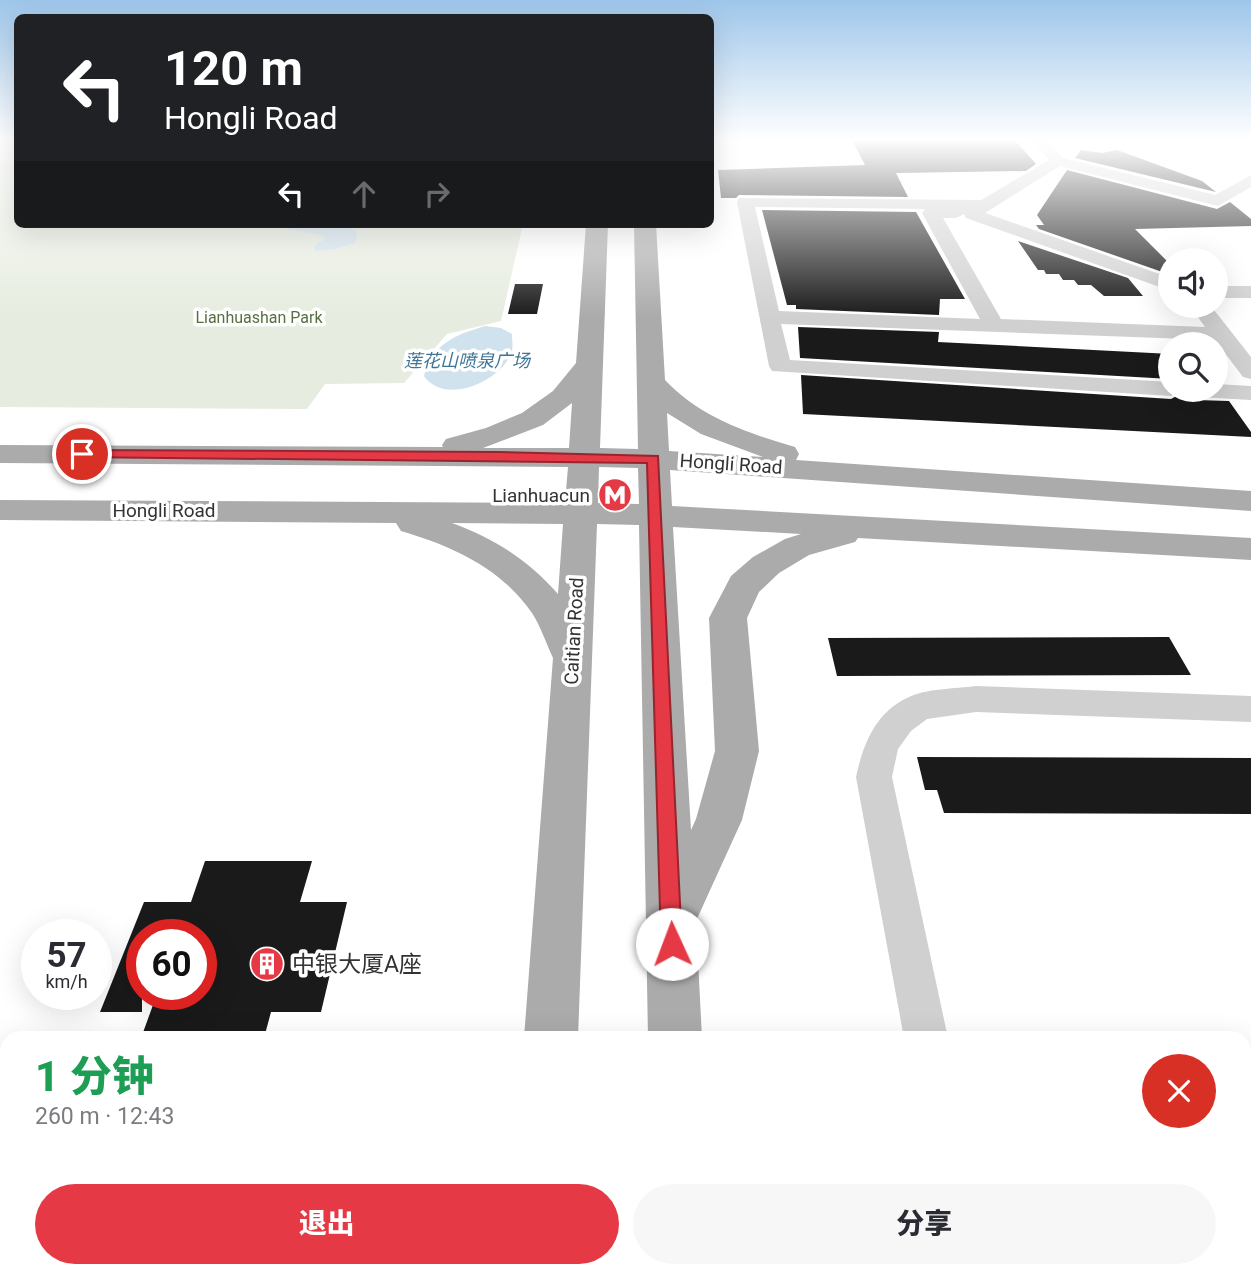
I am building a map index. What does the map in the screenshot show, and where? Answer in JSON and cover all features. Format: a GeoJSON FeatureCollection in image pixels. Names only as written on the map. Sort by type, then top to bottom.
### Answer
{"type":"FeatureCollection","features":[{"type":"Feature","properties":{"kind":"main road","name":"Caitian Road"},"geometry":{"type":"LineString","coordinates":[[551,1031],[597,228]]}},
{"type":"Feature","properties":{"kind":"main road"},"geometry":{"type":"LineString","coordinates":[[645,228],[675,1031]]}},
{"type":"Feature","properties":{"kind":"main road"},"geometry":{"type":"LineString","coordinates":[[380,455],[453,446],[485,438],[526,422],[553,408],[576,386],[589,365]]}},
{"type":"Feature","properties":{"kind":"main road"},"geometry":{"type":"LineString","coordinates":[[651,382],[690,415],[745,441],[821,463],[910,477]]}},
{"type":"Feature","properties":{"kind":"main road","name":"Hongli Road"},"geometry":{"type":"LineString","coordinates":[[0,454],[654,459],[1238,501]]}},
{"type":"Feature","properties":{"kind":"main road"},"geometry":{"type":"LineString","coordinates":[[101,510],[136,454]]}},
{"type":"Feature","properties":{"kind":"main road"},"geometry":{"type":"LineString","coordinates":[[1238,501],[1251,546]]}},
{"type":"Feature","properties":{"kind":"main road","name":"Hongli Road"},"geometry":{"type":"LineString","coordinates":[[0,510],[580,512],[1251,546]]}},
{"type":"Feature","properties":{"kind":"main road"},"geometry":{"type":"LineString","coordinates":[[328,511],[371,514],[415,523],[482,547],[504,561],[533,590],[559,628],[572,658]]}},
{"type":"Feature","properties":{"kind":"main road"},"geometry":{"type":"LineString","coordinates":[[671,921],[719,820],[737,751],[728,618],[744,585],[766,565],[797,547],[846,533],[946,531]]}},
{"type":"Feature","properties":{"kind":"street"},"geometry":{"type":"LineString","coordinates":[[993,324],[931,212],[978,209],[997,198]]}},
{"type":"Feature","properties":{"kind":"street"},"geometry":{"type":"LineString","coordinates":[[1203,198],[1217,201],[1223,198]]}},
{"type":"Feature","properties":{"kind":"street"},"geometry":{"type":"LineString","coordinates":[[1158,280],[978,209],[745,202],[780,366],[1158,388]]}},
{"type":"Feature","properties":{"kind":"street"},"geometry":{"type":"LineString","coordinates":[[1228,292],[1251,292]]}},
{"type":"Feature","properties":{"kind":"street"},"geometry":{"type":"LineString","coordinates":[[770,317],[1176,332]]}},
{"type":"Feature","properties":{"kind":"street"},"geometry":{"type":"LineString","coordinates":[[1209,318],[1220,332]]}},
{"type":"Feature","properties":{"kind":"street"},"geometry":{"type":"LineString","coordinates":[[1228,342],[1251,372]]}},
{"type":"Feature","properties":{"kind":"street"},"geometry":{"type":"LineString","coordinates":[[1228,392],[1251,393]]}},
{"type":"Feature","properties":{"kind":"street"},"geometry":{"type":"LineString","coordinates":[[925,1031],[874,777],[881,745],[899,722],[918,707],[976,699],[1251,709]]}},
{"type":"Feature","properties":{"kind":"green space","name":"Lianhuashan Park"},"geometry":{"type":"Polygon","coordinates":[[[0,198],[14,198],[14,228],[522,228],[501,321],[447,334],[404,383],[325,384],[307,409],[0,407],[0,198]]]}},
{"type":"Feature","properties":{"kind":"water"},"geometry":{"type":"Polygon","coordinates":[[[283,228],[351,228],[357,233],[355,243],[316,251],[314,246],[326,238],[283,228]]]}},
{"type":"Feature","properties":{"kind":"water","name":"莲花山喷泉广场"},"geometry":{"type":"Polygon","coordinates":[[[485,326],[501,328],[512,334],[511,354],[494,375],[470,387],[457,390],[433,385],[424,376],[433,356],[446,342],[485,326]]]}},
{"type":"Feature","properties":{"kind":"building"},"geometry":{"type":"Polygon","coordinates":[[[1049,198],[1173,198],[1217,209],[1230,202],[1251,219],[1251,226],[1135,229],[1158,252],[1158,270],[1039,229],[1036,225],[1044,225],[1037,215],[1049,198]]]}},
{"type":"Feature","properties":{"kind":"building"},"geometry":{"type":"Polygon","coordinates":[[[762,210],[916,212],[965,299],[940,299],[939,315],[796,309],[796,305],[787,305],[762,210]]]}},
{"type":"Feature","properties":{"kind":"building"},"geometry":{"type":"Polygon","coordinates":[[[1018,241],[1128,278],[1143,296],[1104,296],[1091,285],[1078,285],[1074,280],[1063,280],[1059,274],[1046,274],[1044,270],[1038,270],[1018,241]]]}},
{"type":"Feature","properties":{"kind":"building"},"geometry":{"type":"Polygon","coordinates":[[[515,284],[543,284],[537,314],[508,314],[515,284]]]}},
{"type":"Feature","properties":{"kind":"building"},"geometry":{"type":"Polygon","coordinates":[[[798,327],[939,332],[938,342],[1158,353],[1158,378],[800,358],[798,327]]]}},
{"type":"Feature","properties":{"kind":"building"},"geometry":{"type":"Polygon","coordinates":[[[801,375],[1158,398],[1158,402],[1229,401],[1251,432],[1251,437],[803,414],[801,375]]]}},
{"type":"Feature","properties":{"kind":"building"},"geometry":{"type":"Polygon","coordinates":[[[1169,637],[1191,675],[837,676],[828,638],[1169,637]]]}},
{"type":"Feature","properties":{"kind":"building"},"geometry":{"type":"Polygon","coordinates":[[[917,757],[1251,758],[1251,814],[944,813],[937,790],[925,790],[917,757]]]}},
{"type":"Feature","properties":{"kind":"building","name":"中银大厦A座"},"geometry":{"type":"Polygon","coordinates":[[[205,861],[312,861],[300,902],[347,902],[321,1012],[271,1012],[266,1031],[144,1031],[151,1010],[217,1010],[217,919],[137,919],[144,902],[191,902],[205,861]]]}},
{"type":"Feature","properties":{"kind":"building","name":"中银大厦A座"},"geometry":{"type":"Polygon","coordinates":[[[126,947],[126,1010],[142,1012],[100,1012],[112,1010],[112,982],[126,947]]]}},
{"type":"Feature","properties":{"kind":"place","name":"Lianhuacun"},"geometry":{"type":"Point","coordinates":[615,495]}},
{"type":"Feature","properties":{"kind":"place","name":"中银大厦A座"},"geometry":{"type":"Point","coordinates":[267,964]}},
{"type":"Feature","properties":{"kind":"route"},"geometry":{"type":"LineString","coordinates":[[82,454],[654,459],[672,944]]}}]}
